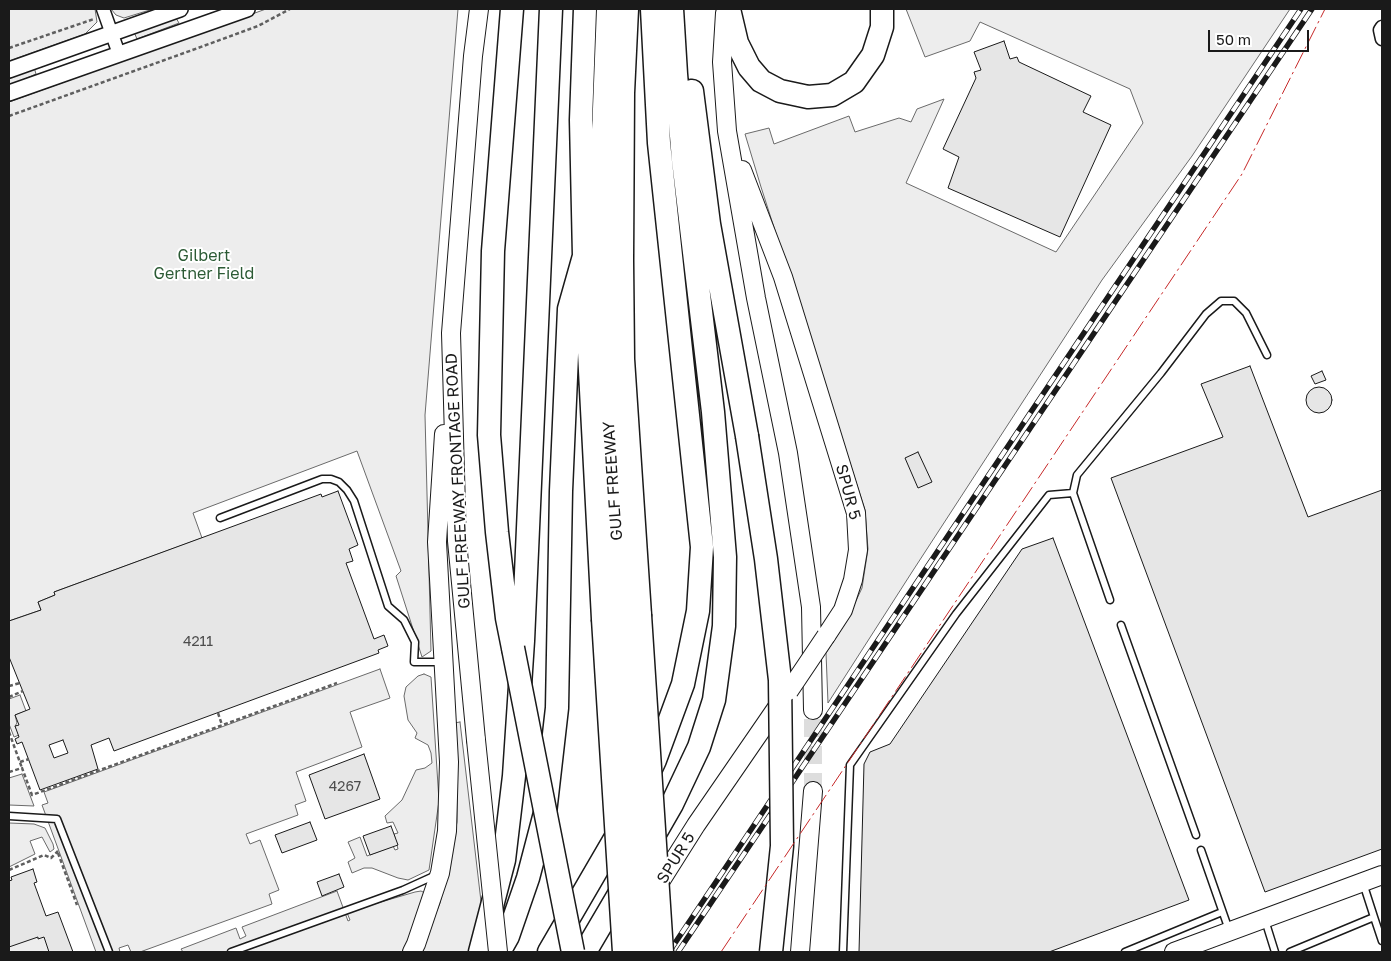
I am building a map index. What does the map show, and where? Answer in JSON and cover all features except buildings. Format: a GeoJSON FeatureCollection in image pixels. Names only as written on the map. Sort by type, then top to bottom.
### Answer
{"type":"FeatureCollection","features":[{"type":"Feature","properties":{"kind":"highway"},"geometry":{"type":"LineString","coordinates":[[512,9],[493,251],[489,435],[507,618],[573,952]]}},
{"type":"Feature","properties":{"kind":"highway"},"geometry":{"type":"LineString","coordinates":[[480,952],[504,860],[514,776],[535,401],[545,118],[551,9]]}},
{"type":"Feature","properties":{"kind":"highway","name":"GULF FREEWAY"},"geometry":{"type":"LineString","coordinates":[[585,9],[581,112],[584,256],[622,616],[662,952]]}},
{"type":"Feature","properties":{"kind":"highway","name":"GULF FREEWAY"},"geometry":{"type":"LineString","coordinates":[[608,9],[622,260],[624,952]]}},
{"type":"Feature","properties":{"kind":"highway","name":"GULF FREEWAY"},"geometry":{"type":"LineString","coordinates":[[613,96],[627,9]]}},
{"type":"Feature","properties":{"kind":"highway"},"geometry":{"type":"LineString","coordinates":[[549,952],[613,845],[655,760],[683,684],[698,611],[702,547],[660,143],[652,9]]}},
{"type":"Feature","properties":{"kind":"highway"},"geometry":{"type":"LineString","coordinates":[[672,9],[747,436],[766,559],[780,680],[782,846],[771,952]]}},
{"type":"Feature","properties":{"kind":"highway"},"geometry":{"type":"LineString","coordinates":[[585,952],[672,804],[699,746],[714,700],[724,626],[725,557],[714,421],[683,160],[683,73],[686,9]]}},
{"type":"Feature","properties":{"kind":"highway"},"geometry":{"type":"LineString","coordinates":[[729,9],[737,43],[749,67],[761,81],[780,91],[808,97],[832,95],[854,82],[873,55],[882,27],[882,9]]}},
{"type":"Feature","properties":{"kind":"highway"},"geometry":{"type":"LineString","coordinates":[[499,952],[508,936],[528,878],[545,813],[557,708],[560,491],[568,309],[584,256]]}},
{"type":"Feature","properties":{"kind":"highway","name":"GULF FREEWAY"},"geometry":{"type":"LineString","coordinates":[[622,616],[645,952]]}},
{"type":"Feature","properties":{"kind":"main road"},"geometry":{"type":"LineString","coordinates":[[725,9],[722,62],[727,131],[756,298],[790,463],[811,607],[813,710]]}},
{"type":"Feature","properties":{"kind":"main road","name":"GULF FREEWAY FRONTAGE ROAD"},"geometry":{"type":"LineString","coordinates":[[476,14],[450,333],[457,541],[499,952]]}},
{"type":"Feature","properties":{"kind":"main road","name":"SPUR 5"},"geometry":{"type":"LineString","coordinates":[[616,952],[696,825],[843,610],[853,580],[858,550],[856,513],[783,277],[727,131]]}},
{"type":"Feature","properties":{"kind":"main road"},"geometry":{"type":"LineString","coordinates":[[412,952],[440,873],[447,830],[449,762],[437,542],[450,333]]}},
{"type":"Feature","properties":{"kind":"main road"},"geometry":{"type":"LineString","coordinates":[[800,952],[813,791]]}},
{"type":"Feature","properties":{"kind":"main road"},"geometry":{"type":"LineString","coordinates":[[1183,950],[1382,875]]}},
{"type":"Feature","properties":{"kind":"street"},"geometry":{"type":"LineString","coordinates":[[103,9],[119,54]]}},
{"type":"Feature","properties":{"kind":"street"},"geometry":{"type":"LineString","coordinates":[[9,70],[180,9]]}},
{"type":"Feature","properties":{"kind":"street"},"geometry":{"type":"LineString","coordinates":[[9,94],[247,9]]}},
{"type":"Feature","properties":{"kind":"lane"},"geometry":{"type":"LineString","coordinates":[[1110,600],[1073,493],[1077,475],[1161,374],[1206,314],[1221,301],[1234,302],[1246,313],[1267,355]]}},
{"type":"Feature","properties":{"kind":"lane"},"geometry":{"type":"LineString","coordinates":[[220,518],[322,479],[331,479],[339,482],[354,501],[388,606],[404,620],[416,642],[414,662],[443,662]]}},
{"type":"Feature","properties":{"kind":"lane"},"geometry":{"type":"LineString","coordinates":[[843,952],[850,765],[956,614],[1049,495],[1073,493]]}},
{"type":"Feature","properties":{"kind":"lane"},"geometry":{"type":"LineString","coordinates":[[1122,625],[1196,835]]}},
{"type":"Feature","properties":{"kind":"lane"},"geometry":{"type":"LineString","coordinates":[[9,816],[57,819],[109,952]]}},
{"type":"Feature","properties":{"kind":"lane"},"geometry":{"type":"LineString","coordinates":[[1200,850],[1230,932]]}},
{"type":"Feature","properties":{"kind":"lane"},"geometry":{"type":"LineString","coordinates":[[231,952],[403,890],[440,873]]}},
{"type":"Feature","properties":{"kind":"lane"},"geometry":{"type":"LineString","coordinates":[[1363,882],[1382,941]]}},
{"type":"Feature","properties":{"kind":"lane"},"geometry":{"type":"LineString","coordinates":[[1125,952],[1222,912]]}},
{"type":"Feature","properties":{"kind":"lane"},"geometry":{"type":"LineString","coordinates":[[1290,952],[1374,918]]}},
{"type":"Feature","properties":{"kind":"lane"},"geometry":{"type":"LineString","coordinates":[[1264,919],[1275,952]]}},
{"type":"Feature","properties":{"kind":"path"},"geometry":{"type":"LineString","coordinates":[[9,116],[258,26],[290,9]]}},
{"type":"Feature","properties":{"kind":"path"},"geometry":{"type":"LineString","coordinates":[[9,48],[93,20]]}},
{"type":"Feature","properties":{"kind":"path"},"geometry":{"type":"LineString","coordinates":[[9,686],[20,683]]}},
{"type":"Feature","properties":{"kind":"path"},"geometry":{"type":"LineString","coordinates":[[9,732],[32,795],[337,683]]}},
{"type":"Feature","properties":{"kind":"path"},"geometry":{"type":"LineString","coordinates":[[9,697],[24,691]]}},
{"type":"Feature","properties":{"kind":"path"},"geometry":{"type":"LineString","coordinates":[[218,712],[222,725]]}},
{"type":"Feature","properties":{"kind":"path"},"geometry":{"type":"LineString","coordinates":[[20,762],[29,759]]}},
{"type":"Feature","properties":{"kind":"path"},"geometry":{"type":"LineString","coordinates":[[9,772],[22,768]]}},
{"type":"Feature","properties":{"kind":"path"},"geometry":{"type":"LineString","coordinates":[[55,845],[77,905]]}},
{"type":"Feature","properties":{"kind":"path"},"geometry":{"type":"LineString","coordinates":[[9,870],[44,855],[51,858],[58,852]]}},
{"type":"Feature","properties":{"kind":"shaded area"},"geometry":{"type":"Polygon","coordinates":[[[9,9],[95,9],[97,22],[85,34],[9,61],[9,9]]]}},
{"type":"Feature","properties":{"kind":"shaded area"},"geometry":{"type":"Polygon","coordinates":[[[111,9],[153,9],[124,18],[116,15],[111,9]]]}},
{"type":"Feature","properties":{"kind":"shaded area","name":"Gilbert Gertner Field"},"geometry":{"type":"Polygon","coordinates":[[[266,9],[458,9],[425,415],[431,651],[422,657],[396,576],[401,571],[357,451],[193,513],[202,538],[54,592],[55,595],[38,602],[41,610],[9,621],[9,102],[266,9]]]}},
{"type":"Feature","properties":{"kind":"shaded area"},"geometry":{"type":"Polygon","coordinates":[[[906,9],[1290,9],[1192,156],[1102,280],[828,703],[826,653],[846,622],[862,588],[868,549],[865,510],[745,134],[769,128],[774,144],[849,116],[855,132],[899,118],[911,122],[917,109],[944,99],[906,183],[1056,252],[1143,123],[1130,89],[980,22],[970,41],[925,57],[906,9]]]}},
{"type":"Feature","properties":{"kind":"shaded area"},"geometry":{"type":"Polygon","coordinates":[[[171,18],[176,18],[179,23],[137,39],[134,32],[171,18]]]}},
{"type":"Feature","properties":{"kind":"shaded area"},"geometry":{"type":"Polygon","coordinates":[[[34,67],[36,74],[9,86],[9,77],[34,67]]]}},
{"type":"Feature","properties":{"kind":"shaded area"},"geometry":{"type":"Polygon","coordinates":[[[380,669],[390,698],[350,712],[362,747],[296,772],[306,801],[295,805],[298,815],[246,834],[250,844],[260,840],[279,890],[269,894],[272,904],[140,952],[131,952],[128,945],[119,948],[120,952],[96,952],[42,805],[48,803],[44,792],[380,669]]]}},
{"type":"Feature","properties":{"kind":"shaded area"},"geometry":{"type":"Polygon","coordinates":[[[424,674],[431,677],[439,801],[429,870],[408,880],[372,868],[364,868],[352,873],[348,862],[355,858],[348,842],[360,837],[367,856],[393,846],[395,850],[398,849],[394,834],[398,833],[393,822],[387,823],[385,816],[402,800],[416,770],[425,768],[432,763],[428,745],[415,738],[417,733],[408,720],[404,696],[406,687],[418,676],[424,674]]]}},
{"type":"Feature","properties":{"kind":"shaded area"},"geometry":{"type":"Polygon","coordinates":[[[20,695],[26,711],[15,715],[17,723],[15,726],[19,735],[14,737],[9,724],[9,699],[20,695]]]}},
{"type":"Feature","properties":{"kind":"shaded area"},"geometry":{"type":"Polygon","coordinates":[[[460,722],[482,910],[469,952],[420,952],[440,903],[457,822],[454,723],[460,722]]]}},
{"type":"Feature","properties":{"kind":"shaded area"},"geometry":{"type":"Polygon","coordinates":[[[22,774],[34,806],[9,805],[9,778],[22,774]]]}},
{"type":"Feature","properties":{"kind":"shaded area"},"geometry":{"type":"Polygon","coordinates":[[[9,823],[34,824],[45,828],[54,849],[50,852],[42,837],[30,841],[35,854],[9,867],[9,823]]]}},
{"type":"Feature","properties":{"kind":"shaded area"},"geometry":{"type":"Polygon","coordinates":[[[337,891],[348,921],[350,920],[345,908],[374,904],[415,892],[421,891],[425,893],[411,935],[402,952],[183,952],[181,949],[236,928],[240,939],[246,936],[242,927],[337,891]]]}},
{"type":"Feature","properties":{"kind":"shaded area"},"geometry":{"type":"Polygon","coordinates":[[[44,934],[50,952],[9,952],[9,946],[44,934]]]}},
{"type":"Feature","properties":{"kind":"tunnel"},"geometry":{"type":"LineString","coordinates":[[813,710],[813,791]]}},
{"type":"Feature","properties":{"kind":"railway"},"geometry":{"type":"LineString","coordinates":[[669,952],[1301,9]]}},
{"type":"Feature","properties":{"kind":"railway"},"geometry":{"type":"LineString","coordinates":[[678,952],[1312,9]]}},
{"type":"Feature","properties":{"kind":"power"},"geometry":{"type":"LineString","coordinates":[[721,952],[1242,174],[1325,9]]}}]}
